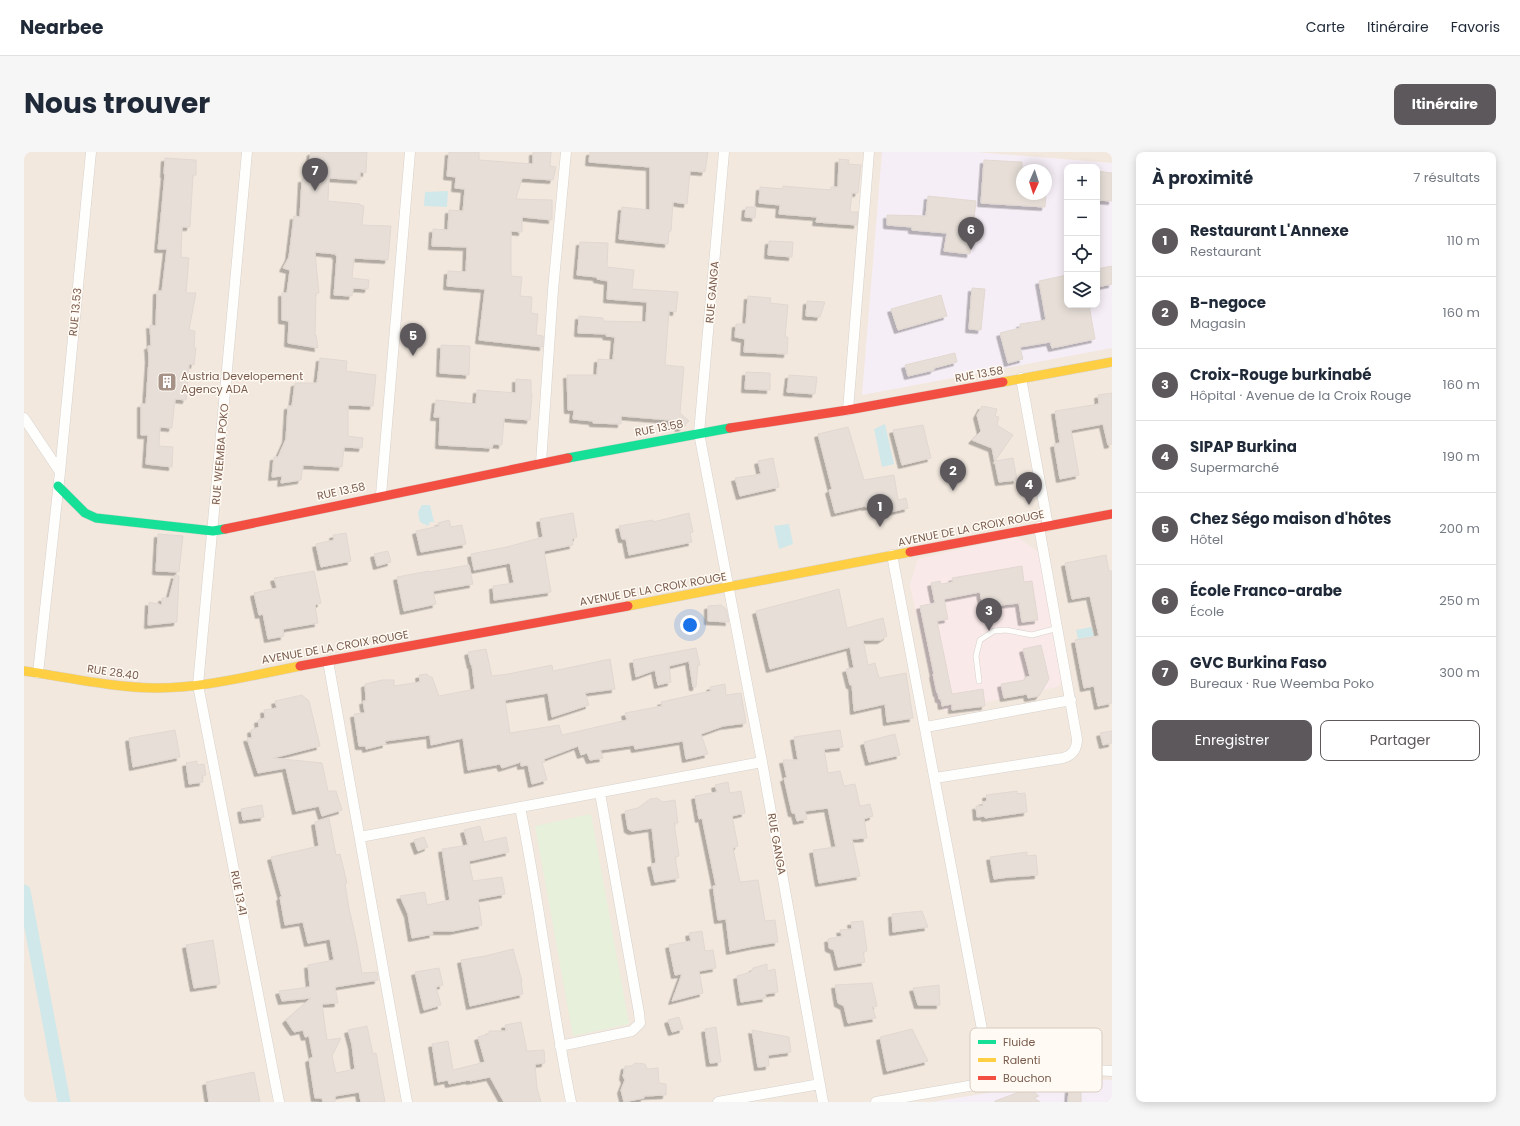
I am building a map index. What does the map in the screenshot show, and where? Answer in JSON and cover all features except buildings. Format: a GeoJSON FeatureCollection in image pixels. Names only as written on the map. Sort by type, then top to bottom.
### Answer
{"type":"FeatureCollection","features":[{"type":"Feature","properties":{"kind":"street","name":"RUE 13.53"},"geometry":{"type":"LineString","coordinates":[[38,673],[60,472],[91,152]]}},
{"type":"Feature","properties":{"kind":"street","name":"RUE WEEMBA POKO"},"geometry":{"type":"LineString","coordinates":[[198,684],[247,152]]}},
{"type":"Feature","properties":{"kind":"street"},"geometry":{"type":"LineString","coordinates":[[381,495],[410,152]]}},
{"type":"Feature","properties":{"kind":"street"},"geometry":{"type":"LineString","coordinates":[[541,463],[553,290],[566,152]]}},
{"type":"Feature","properties":{"kind":"street","name":"RUE GANGA"},"geometry":{"type":"LineString","coordinates":[[724,152],[699,433],[762,762],[823,1102]]}},
{"type":"Feature","properties":{"kind":"street"},"geometry":{"type":"LineString","coordinates":[[848,410],[869,152]]}},
{"type":"Feature","properties":{"kind":"street","name":"RUE 13.58"},"geometry":{"type":"LineString","coordinates":[[213,531],[381,495],[699,433],[848,410],[1112,362]]}},
{"type":"Feature","properties":{"kind":"street"},"geometry":{"type":"LineString","coordinates":[[935,778],[1068,757],[1076,749],[1077,744],[1071,700],[1058,628],[1021,378]]}},
{"type":"Feature","properties":{"kind":"street"},"geometry":{"type":"LineString","coordinates":[[24,418],[60,472]]}},
{"type":"Feature","properties":{"kind":"street"},"geometry":{"type":"LineString","coordinates":[[58,486],[85,513],[96,518],[213,531]]}},
{"type":"Feature","properties":{"kind":"street","name":"AVENUE DE LA CROIX ROUGE"},"geometry":{"type":"LineString","coordinates":[[198,684],[728,587],[1112,514]]}},
{"type":"Feature","properties":{"kind":"street"},"geometry":{"type":"LineString","coordinates":[[892,555],[926,727],[982,1028]]}},
{"type":"Feature","properties":{"kind":"street"},"geometry":{"type":"LineString","coordinates":[[328,661],[407,1102]]}},
{"type":"Feature","properties":{"kind":"street","name":"RUE 28.40"},"geometry":{"type":"LineString","coordinates":[[24,671],[131,687],[158,688],[198,684]]}},
{"type":"Feature","properties":{"kind":"street","name":"RUE 13.41"},"geometry":{"type":"LineString","coordinates":[[198,684],[280,1102]]}},
{"type":"Feature","properties":{"kind":"street"},"geometry":{"type":"LineString","coordinates":[[926,727],[1071,700]]}},
{"type":"Feature","properties":{"kind":"street"},"geometry":{"type":"LineString","coordinates":[[360,837],[762,762]]}},
{"type":"Feature","properties":{"kind":"street"},"geometry":{"type":"LineString","coordinates":[[560,1046],[632,1031],[640,1023],[640,1013],[600,793]]}},
{"type":"Feature","properties":{"kind":"street"},"geometry":{"type":"LineString","coordinates":[[520,807],[531,861],[560,1046],[572,1102]]}},
{"type":"Feature","properties":{"kind":"street"},"geometry":{"type":"LineString","coordinates":[[1102,1071],[1112,1072]]}},
{"type":"Feature","properties":{"kind":"street"},"geometry":{"type":"LineString","coordinates":[[718,1102],[820,1084]]}},
{"type":"Feature","properties":{"kind":"street"},"geometry":{"type":"LineString","coordinates":[[876,1102],[920,1099],[970,1087]]}},
{"type":"Feature","properties":{"kind":"lane"},"geometry":{"type":"LineString","coordinates":[[979,681],[976,656],[980,640],[994,632],[1006,630],[1032,635],[1058,628]]}},
{"type":"Feature","properties":{"kind":"shaded area"},"geometry":{"type":"Polygon","coordinates":[[[24,152],[1112,152],[1112,1102],[24,1102],[24,152]]]}},
{"type":"Feature","properties":{"kind":"shaded area"},"geometry":{"type":"Polygon","coordinates":[[[882,152],[976,152],[1112,163],[1112,348],[862,395],[882,152]]]}},
{"type":"Feature","properties":{"kind":"shaded area"},"geometry":{"type":"Polygon","coordinates":[[[1016,536],[1044,556],[1067,677],[1057,687],[945,711],[936,703],[910,585],[918,559],[1016,536]]]}},
{"type":"Feature","properties":{"kind":"shaded area"},"geometry":{"type":"Polygon","coordinates":[[[1102,1079],[1112,1080],[1112,1102],[932,1102],[993,1092],[1102,1092],[1102,1079]]]}},
{"type":"Feature","properties":{"kind":"green space"},"geometry":{"type":"Polygon","coordinates":[[[591,814],[629,1024],[573,1036],[535,826],[591,814]]]}},
{"type":"Feature","properties":{"kind":"water"},"geometry":{"type":"Polygon","coordinates":[[[448,191],[447,207],[424,206],[425,192],[448,191]]]}},
{"type":"Feature","properties":{"kind":"water"},"geometry":{"type":"Polygon","coordinates":[[[885,424],[894,464],[882,467],[874,429],[885,424]]]}},
{"type":"Feature","properties":{"kind":"water"},"geometry":{"type":"Polygon","coordinates":[[[422,505],[430,505],[434,522],[430,522],[428,526],[420,522],[418,512],[422,505]]]}},
{"type":"Feature","properties":{"kind":"water"},"geometry":{"type":"Polygon","coordinates":[[[789,524],[793,544],[779,549],[774,526],[789,524]]]}},
{"type":"Feature","properties":{"kind":"water"},"geometry":{"type":"Polygon","coordinates":[[[1091,627],[1094,636],[1078,639],[1076,630],[1091,627]]]}},
{"type":"Feature","properties":{"kind":"waterway"},"geometry":{"type":"LineString","coordinates":[[24,891],[64,1102]]}},
{"type":"Feature","properties":{"kind":"traffic: fast"},"geometry":{"type":"LineString","coordinates":[[568,458],[730,428]]}},
{"type":"Feature","properties":{"kind":"traffic: fast"},"geometry":{"type":"LineString","coordinates":[[58,486],[85,513],[96,518],[213,531],[225,529]]}},
{"type":"Feature","properties":{"kind":"traffic: slow"},"geometry":{"type":"LineString","coordinates":[[1003,382],[1112,362]]}},
{"type":"Feature","properties":{"kind":"traffic: slow"},"geometry":{"type":"LineString","coordinates":[[628,606],[910,552]]}},
{"type":"Feature","properties":{"kind":"traffic: slow"},"geometry":{"type":"LineString","coordinates":[[24,671],[108,684],[141,688],[157,688],[193,686],[300,666]]}},
{"type":"Feature","properties":{"kind":"traffic: jam"},"geometry":{"type":"LineString","coordinates":[[730,428],[848,410],[1003,382]]}},
{"type":"Feature","properties":{"kind":"traffic: jam"},"geometry":{"type":"LineString","coordinates":[[225,529],[568,458]]}},
{"type":"Feature","properties":{"kind":"traffic: jam"},"geometry":{"type":"LineString","coordinates":[[910,552],[1112,514]]}},
{"type":"Feature","properties":{"kind":"traffic: jam"},"geometry":{"type":"LineString","coordinates":[[300,666],[628,606]]}},
{"type":"Feature","properties":{"kind":"place","name":"GVC Burkina Faso"},"geometry":{"type":"Point","coordinates":[315,191]}},
{"type":"Feature","properties":{"kind":"place","name":"École Franco-arabe"},"geometry":{"type":"Point","coordinates":[971,250]}},
{"type":"Feature","properties":{"kind":"place","name":"Chez Ségo maison d'hôtes"},"geometry":{"type":"Point","coordinates":[413,356]}},
{"type":"Feature","properties":{"kind":"place","name":"Austria Developement Agency ADA"},"geometry":{"type":"Point","coordinates":[167,382]}},
{"type":"Feature","properties":{"kind":"place","name":"B-negoce"},"geometry":{"type":"Point","coordinates":[953,491]}},
{"type":"Feature","properties":{"kind":"place","name":"SIPAP Burkina"},"geometry":{"type":"Point","coordinates":[1029,505]}},
{"type":"Feature","properties":{"kind":"place","name":"Restaurant L'Annexe"},"geometry":{"type":"Point","coordinates":[880,527]}},
{"type":"Feature","properties":{"kind":"place","name":"Croix-Rouge burkinabé"},"geometry":{"type":"Point","coordinates":[989,631]}}]}
